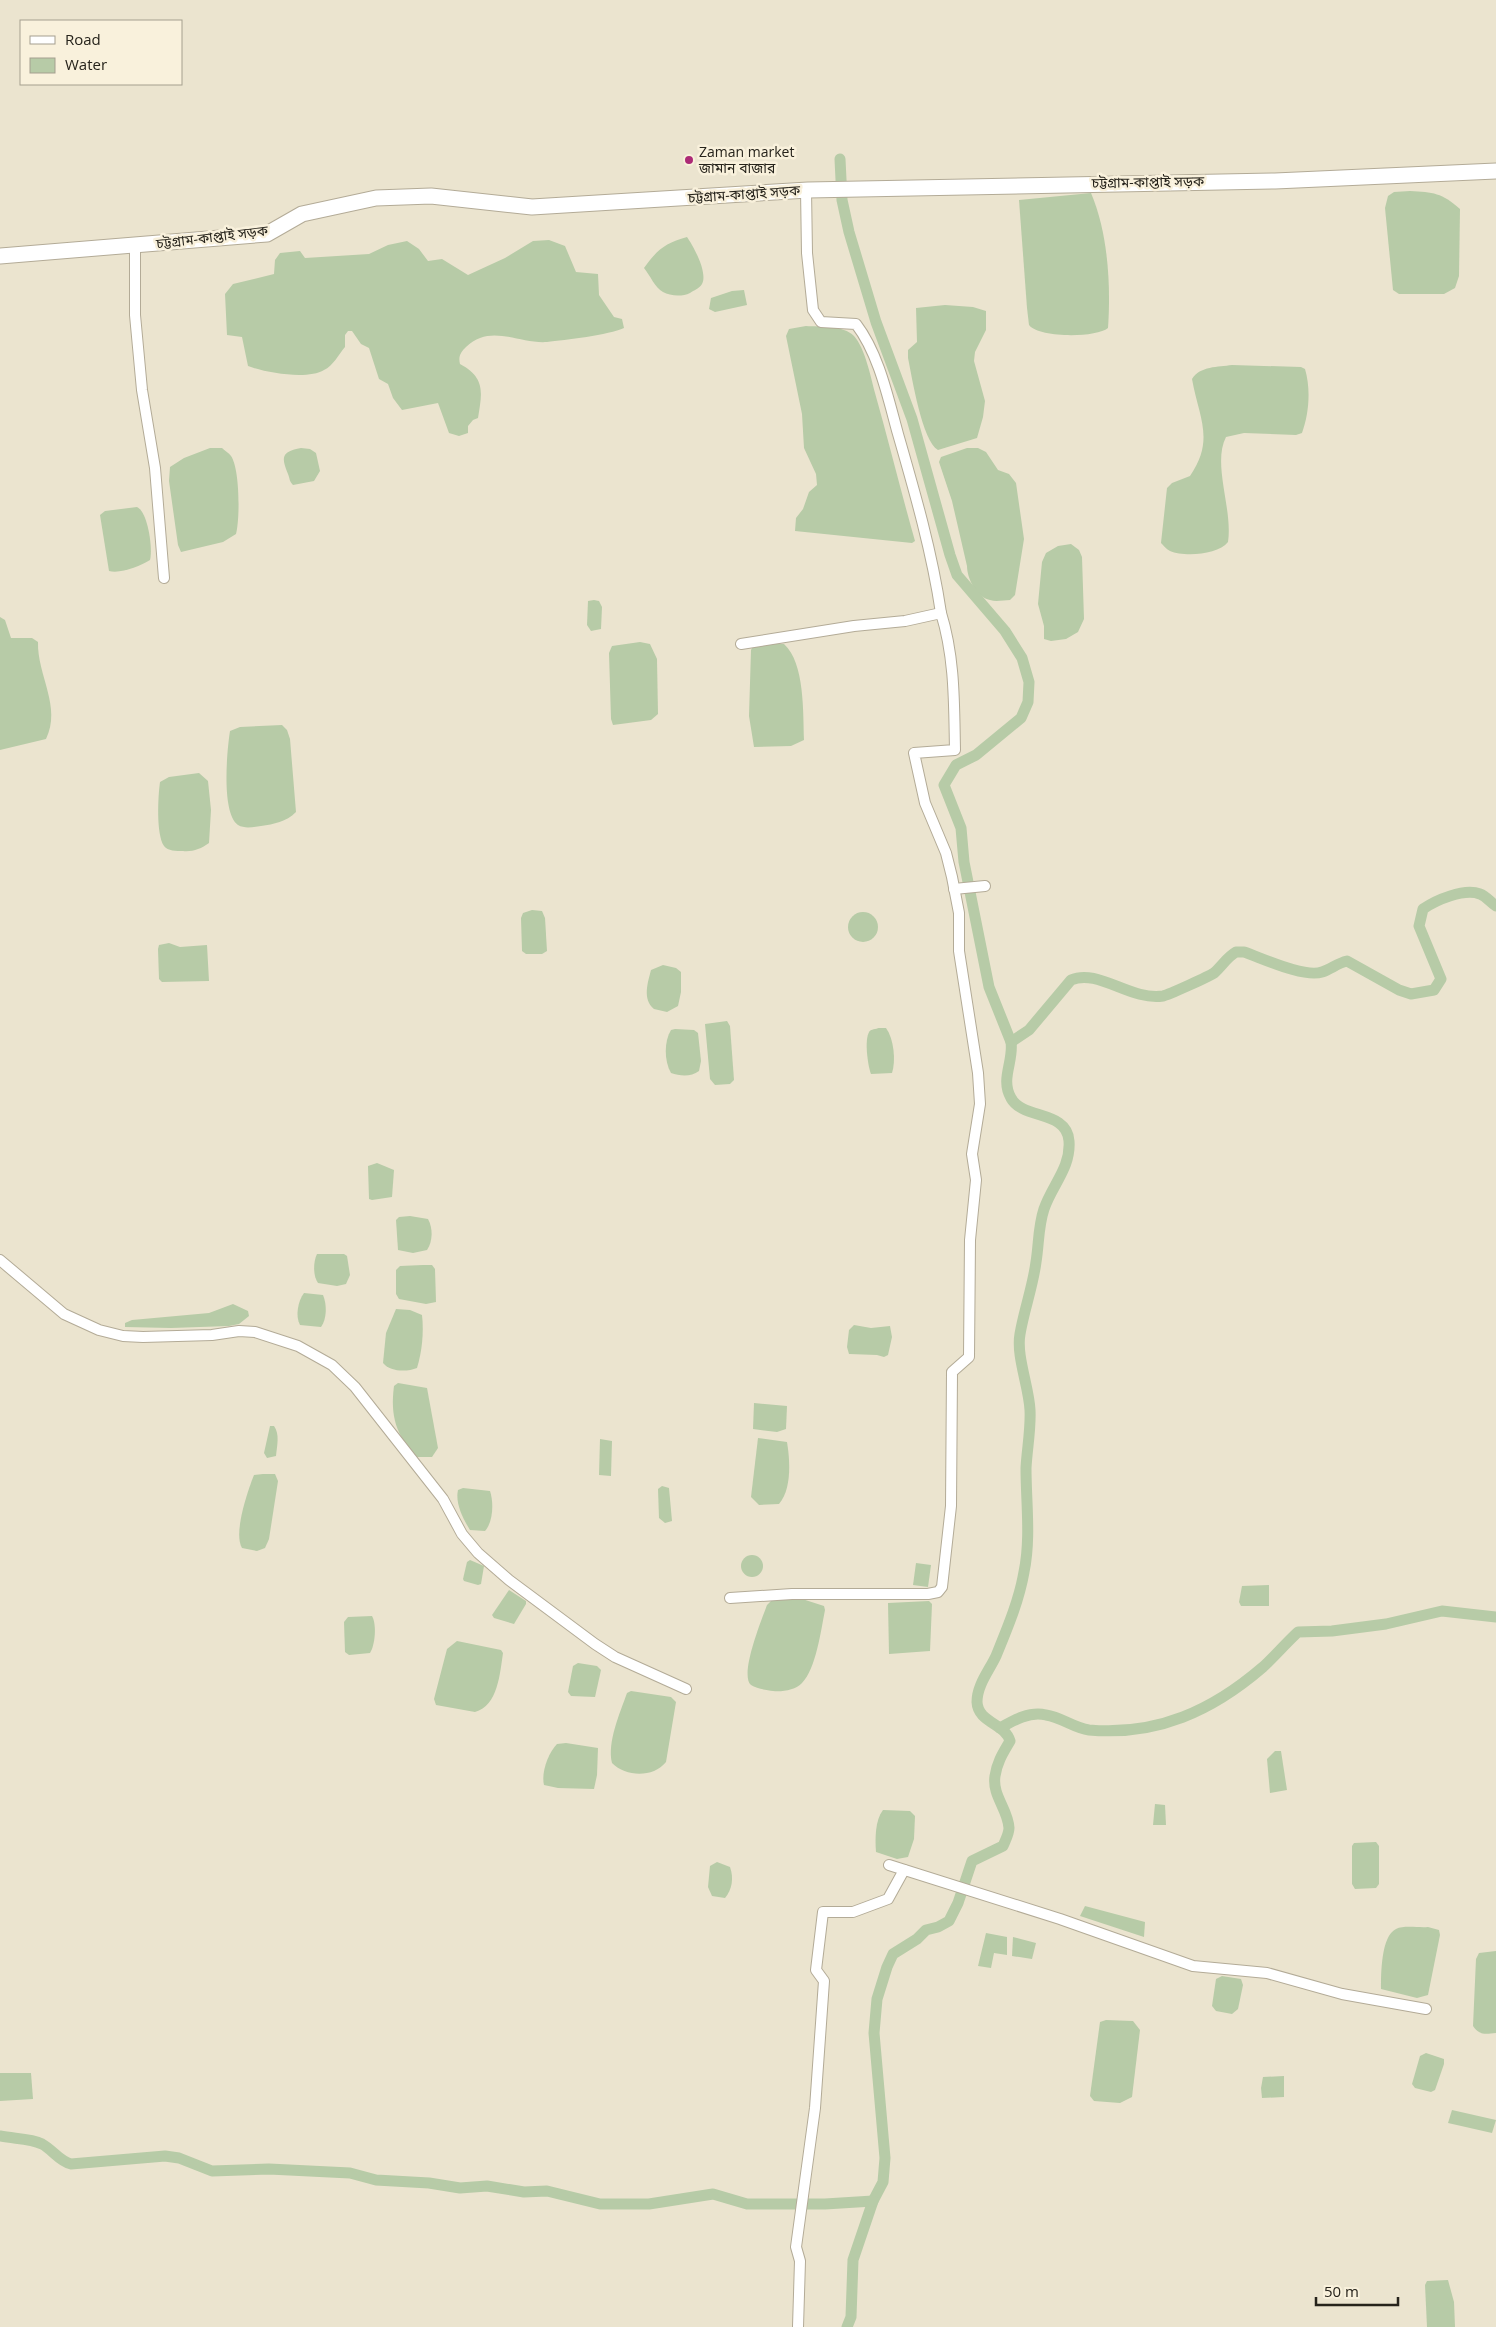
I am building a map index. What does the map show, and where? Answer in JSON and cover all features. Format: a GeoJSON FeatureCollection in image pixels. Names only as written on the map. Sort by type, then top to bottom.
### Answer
{"type":"FeatureCollection","features":[{"type":"Feature","properties":{"kind":"main road","name":"চট্টগ্রাম-কাপ্তাই সড়ক"},"geometry":{"type":"LineString","coordinates":[[0,256],[267,234],[302,214],[346,202],[376,198],[431,196],[532,207],[807,190],[1275,180],[1496,171]]}},
{"type":"Feature","properties":{"kind":"street"},"geometry":{"type":"LineString","coordinates":[[730,1598],[792,1594],[928,1594],[938,1592],[942,1586],[952,1506],[952,1372],[969,1357],[970,1240],[976,1180],[972,1154],[980,1104],[959,950],[959,913],[946,853],[925,803],[914,753],[955,750],[954,690],[949,638],[941,613],[935,572],[916,497],[892,411],[867,339],[856,324],[822,322],[813,310],[807,253],[807,190]]}},
{"type":"Feature","properties":{"kind":"street"},"geometry":{"type":"LineString","coordinates":[[135,245],[135,315],[142,390],[155,468],[164,578]]}},
{"type":"Feature","properties":{"kind":"street"},"geometry":{"type":"LineString","coordinates":[[741,644],[854,626],[905,621],[941,613]]}},
{"type":"Feature","properties":{"kind":"street"},"geometry":{"type":"LineString","coordinates":[[954,889],[985,886]]}},
{"type":"Feature","properties":{"kind":"street"},"geometry":{"type":"LineString","coordinates":[[0,1260],[64,1314],[99,1330],[123,1336],[143,1337],[212,1335],[239,1331],[255,1332],[298,1346],[332,1365],[355,1387],[443,1499],[462,1534],[478,1553],[509,1580],[595,1644],[615,1657],[686,1689]]}},
{"type":"Feature","properties":{"kind":"street"},"geometry":{"type":"LineString","coordinates":[[889,1865],[1069,1922],[1194,1966],[1267,1974],[1342,1994],[1426,2010]]}},
{"type":"Feature","properties":{"kind":"street"},"geometry":{"type":"LineString","coordinates":[[798,2327],[800,2261],[796,2247],[815,2108],[824,1981],[816,1970],[820,1923],[823,1912],[853,1912],[888,1899],[904,1870]]}},
{"type":"Feature","properties":{"kind":"water"},"geometry":{"type":"Polygon","coordinates":[[[1410,191],[1437,194],[1460,209],[1459,276],[1455,288],[1444,294],[1399,294],[1393,290],[1385,208],[1388,196],[1394,192],[1410,191]]]}},
{"type":"Feature","properties":{"kind":"water"},"geometry":{"type":"Polygon","coordinates":[[[1091,193],[1105,242],[1109,294],[1108,328],[1092,334],[1080,335],[1055,334],[1035,329],[1029,325],[1019,200],[1091,193]]]}},
{"type":"Feature","properties":{"kind":"water"},"geometry":{"type":"Polygon","coordinates":[[[687,237],[702,267],[703,279],[702,284],[698,288],[690,293],[676,296],[660,290],[644,268],[662,248],[687,237]]]}},
{"type":"Feature","properties":{"kind":"water"},"geometry":{"type":"Polygon","coordinates":[[[549,240],[565,246],[576,272],[598,274],[599,295],[614,317],[622,319],[624,328],[598,335],[547,342],[495,335],[475,340],[460,354],[459,359],[460,364],[468,369],[478,381],[481,401],[478,418],[473,420],[468,426],[468,433],[459,436],[449,433],[438,403],[402,410],[393,398],[388,384],[379,379],[369,348],[361,344],[352,331],[348,331],[345,335],[345,347],[333,363],[317,373],[308,375],[276,373],[248,366],[242,337],[227,335],[225,294],[233,284],[274,274],[275,260],[280,253],[300,251],[305,258],[369,254],[388,245],[407,241],[419,249],[428,261],[442,259],[468,275],[505,258],[533,241],[549,240]]]}},
{"type":"Feature","properties":{"kind":"water"},"geometry":{"type":"Polygon","coordinates":[[[744,290],[747,305],[715,312],[709,309],[711,298],[732,291],[744,290]]]}},
{"type":"Feature","properties":{"kind":"water"},"geometry":{"type":"Polygon","coordinates":[[[945,305],[973,307],[986,311],[986,330],[975,352],[974,361],[985,401],[977,438],[938,450],[932,444],[927,434],[918,408],[908,350],[917,342],[916,308],[945,305]]]}},
{"type":"Feature","properties":{"kind":"water"},"geometry":{"type":"Polygon","coordinates":[[[806,326],[831,327],[844,330],[849,332],[858,341],[869,372],[915,541],[912,543],[795,531],[796,518],[803,509],[809,492],[817,485],[816,474],[804,448],[802,414],[786,336],[789,329],[806,326]]]}},
{"type":"Feature","properties":{"kind":"water"},"geometry":{"type":"Polygon","coordinates":[[[1232,365],[1301,367],[1305,369],[1308,401],[1302,433],[1296,435],[1244,433],[1226,437],[1222,448],[1221,460],[1228,515],[1228,542],[1217,550],[1200,554],[1176,553],[1170,551],[1161,543],[1167,488],[1172,483],[1190,476],[1198,463],[1202,451],[1203,429],[1192,379],[1204,369],[1232,365]]]}},
{"type":"Feature","properties":{"kind":"water"},"geometry":{"type":"Polygon","coordinates":[[[210,448],[222,448],[230,455],[234,462],[238,482],[236,534],[223,542],[181,552],[178,545],[169,481],[170,467],[184,458],[210,448]]]}},
{"type":"Feature","properties":{"kind":"water"},"geometry":{"type":"Polygon","coordinates":[[[301,448],[310,449],[316,453],[320,471],[314,481],[293,485],[290,481],[284,456],[301,448]]]}},
{"type":"Feature","properties":{"kind":"water"},"geometry":{"type":"Polygon","coordinates":[[[967,448],[978,448],[986,452],[998,470],[1009,474],[1016,483],[1024,539],[1015,595],[1010,600],[995,601],[985,598],[973,586],[969,576],[952,501],[939,462],[941,457],[967,448]]]}},
{"type":"Feature","properties":{"kind":"water"},"geometry":{"type":"Polygon","coordinates":[[[137,507],[144,516],[149,531],[150,560],[125,570],[109,571],[100,515],[105,511],[137,507]]]}},
{"type":"Feature","properties":{"kind":"water"},"geometry":{"type":"Polygon","coordinates":[[[1071,544],[1079,550],[1082,557],[1084,619],[1078,632],[1066,639],[1051,641],[1044,639],[1044,626],[1038,604],[1042,562],[1046,553],[1058,546],[1071,544]]]}},
{"type":"Feature","properties":{"kind":"water"},"geometry":{"type":"Polygon","coordinates":[[[588,601],[599,601],[602,607],[601,629],[591,631],[587,625],[588,601]]]}},
{"type":"Feature","properties":{"kind":"water"},"geometry":{"type":"Polygon","coordinates":[[[0,617],[5,620],[11,638],[32,638],[38,642],[51,715],[46,739],[0,750],[0,617]]]}},
{"type":"Feature","properties":{"kind":"water"},"geometry":{"type":"Polygon","coordinates":[[[640,642],[650,644],[657,659],[658,714],[651,720],[613,725],[611,719],[609,653],[612,646],[640,642]]]}},
{"type":"Feature","properties":{"kind":"water"},"geometry":{"type":"Polygon","coordinates":[[[784,644],[791,652],[796,663],[803,703],[804,740],[791,746],[754,747],[749,716],[751,650],[753,646],[784,644]]]}},
{"type":"Feature","properties":{"kind":"water"},"geometry":{"type":"Polygon","coordinates":[[[282,725],[287,730],[290,739],[296,812],[288,818],[275,823],[252,827],[238,825],[229,808],[227,795],[226,781],[230,731],[240,727],[282,725]]]}},
{"type":"Feature","properties":{"kind":"water"},"geometry":{"type":"Polygon","coordinates":[[[199,773],[208,781],[211,810],[209,843],[190,851],[168,849],[161,840],[160,833],[158,805],[160,782],[169,777],[199,773]]]}},
{"type":"Feature","properties":{"kind":"water"},"geometry":{"type":"Polygon","coordinates":[[[532,910],[542,911],[545,918],[547,951],[542,954],[526,954],[522,951],[521,918],[523,913],[532,910]]]}},
{"type":"Feature","properties":{"kind":"water"},"geometry":{"type":"Polygon","coordinates":[[[863,912],[874,916],[878,927],[874,938],[863,942],[852,938],[848,927],[852,916],[863,912]]]}},
{"type":"Feature","properties":{"kind":"water"},"geometry":{"type":"Polygon","coordinates":[[[169,943],[180,947],[207,945],[209,981],[162,982],[159,979],[158,949],[159,945],[169,943]]]}},
{"type":"Feature","properties":{"kind":"water"},"geometry":{"type":"Polygon","coordinates":[[[663,965],[676,968],[681,972],[681,992],[678,1006],[667,1012],[654,1009],[650,1005],[647,995],[647,985],[651,970],[663,965]]]}},
{"type":"Feature","properties":{"kind":"water"},"geometry":{"type":"Polygon","coordinates":[[[727,1021],[730,1026],[734,1080],[730,1084],[715,1085],[710,1079],[705,1024],[727,1021]]]}},
{"type":"Feature","properties":{"kind":"water"},"geometry":{"type":"Polygon","coordinates":[[[886,1028],[891,1038],[894,1056],[892,1073],[871,1074],[867,1038],[871,1030],[886,1028]]]}},
{"type":"Feature","properties":{"kind":"water"},"geometry":{"type":"Polygon","coordinates":[[[671,1030],[694,1030],[698,1033],[701,1061],[699,1071],[696,1073],[678,1075],[671,1073],[667,1063],[666,1045],[671,1030]]]}},
{"type":"Feature","properties":{"kind":"water"},"geometry":{"type":"Polygon","coordinates":[[[377,1163],[394,1170],[392,1197],[372,1200],[369,1199],[368,1166],[377,1163]]]}},
{"type":"Feature","properties":{"kind":"water"},"geometry":{"type":"Polygon","coordinates":[[[410,1216],[428,1219],[432,1234],[427,1250],[413,1253],[398,1250],[396,1220],[399,1217],[410,1216]]]}},
{"type":"Feature","properties":{"kind":"water"},"geometry":{"type":"Polygon","coordinates":[[[317,1254],[344,1254],[347,1256],[350,1275],[346,1284],[337,1286],[318,1283],[314,1269],[317,1254]]]}},
{"type":"Feature","properties":{"kind":"water"},"geometry":{"type":"Polygon","coordinates":[[[432,1265],[435,1269],[436,1302],[426,1304],[399,1299],[396,1294],[396,1270],[400,1266],[432,1265]]]}},
{"type":"Feature","properties":{"kind":"water"},"geometry":{"type":"Polygon","coordinates":[[[304,1293],[323,1295],[326,1311],[321,1327],[300,1325],[298,1321],[298,1309],[304,1293]]]}},
{"type":"Feature","properties":{"kind":"water"},"geometry":{"type":"Polygon","coordinates":[[[233,1304],[248,1311],[249,1316],[239,1324],[171,1328],[125,1327],[125,1323],[132,1320],[209,1313],[233,1304]]]}},
{"type":"Feature","properties":{"kind":"water"},"geometry":{"type":"Polygon","coordinates":[[[396,1309],[410,1310],[422,1315],[423,1328],[417,1368],[404,1371],[394,1370],[383,1363],[386,1333],[396,1309]]]}},
{"type":"Feature","properties":{"kind":"water"},"geometry":{"type":"Polygon","coordinates":[[[854,1325],[871,1328],[890,1326],[892,1337],[888,1355],[884,1357],[849,1354],[847,1347],[849,1330],[854,1325]]]}},
{"type":"Feature","properties":{"kind":"water"},"geometry":{"type":"Polygon","coordinates":[[[398,1383],[427,1388],[438,1448],[432,1457],[417,1457],[399,1433],[393,1407],[394,1386],[398,1383]]]}},
{"type":"Feature","properties":{"kind":"water"},"geometry":{"type":"Polygon","coordinates":[[[754,1403],[787,1406],[786,1429],[777,1432],[753,1429],[754,1403]]]}},
{"type":"Feature","properties":{"kind":"water"},"geometry":{"type":"Polygon","coordinates":[[[270,1426],[274,1426],[278,1436],[276,1456],[267,1458],[264,1453],[270,1426]]]}},
{"type":"Feature","properties":{"kind":"water"},"geometry":{"type":"Polygon","coordinates":[[[758,1438],[787,1442],[789,1457],[788,1483],[779,1504],[759,1505],[751,1497],[758,1438]]]}},
{"type":"Feature","properties":{"kind":"water"},"geometry":{"type":"Polygon","coordinates":[[[600,1439],[612,1441],[611,1476],[599,1475],[600,1439]]]}},
{"type":"Feature","properties":{"kind":"water"},"geometry":{"type":"Polygon","coordinates":[[[275,1474],[278,1481],[269,1539],[265,1548],[257,1551],[242,1548],[239,1532],[242,1512],[254,1475],[275,1474]]]}},
{"type":"Feature","properties":{"kind":"water"},"geometry":{"type":"Polygon","coordinates":[[[662,1486],[669,1488],[672,1521],[665,1523],[659,1518],[658,1489],[662,1486]]]}},
{"type":"Feature","properties":{"kind":"water"},"geometry":{"type":"Polygon","coordinates":[[[463,1488],[490,1491],[492,1512],[490,1523],[485,1531],[470,1530],[465,1521],[460,1511],[457,1495],[458,1490],[463,1488]]]}},
{"type":"Feature","properties":{"kind":"water"},"geometry":{"type":"Polygon","coordinates":[[[752,1555],[760,1558],[763,1566],[760,1574],[752,1577],[744,1574],[741,1566],[744,1558],[752,1555]]]}},
{"type":"Feature","properties":{"kind":"water"},"geometry":{"type":"Polygon","coordinates":[[[470,1560],[484,1566],[481,1584],[478,1585],[463,1579],[467,1562],[470,1560]]]}},
{"type":"Feature","properties":{"kind":"water"},"geometry":{"type":"Polygon","coordinates":[[[916,1563],[931,1565],[928,1587],[913,1585],[916,1563]]]}},
{"type":"Feature","properties":{"kind":"water"},"geometry":{"type":"Polygon","coordinates":[[[1269,1585],[1269,1606],[1241,1606],[1239,1602],[1242,1586],[1269,1585]]]}},
{"type":"Feature","properties":{"kind":"water"},"geometry":{"type":"Polygon","coordinates":[[[509,1590],[526,1601],[514,1624],[494,1618],[492,1615],[509,1590]]]}},
{"type":"Feature","properties":{"kind":"water"},"geometry":{"type":"Polygon","coordinates":[[[796,1597],[824,1606],[825,1610],[811,1669],[802,1683],[793,1689],[777,1691],[753,1686],[748,1679],[749,1659],[767,1605],[772,1600],[796,1597]]]}},
{"type":"Feature","properties":{"kind":"water"},"geometry":{"type":"Polygon","coordinates":[[[929,1601],[932,1604],[930,1651],[889,1654],[888,1603],[929,1601]]]}},
{"type":"Feature","properties":{"kind":"water"},"geometry":{"type":"Polygon","coordinates":[[[372,1616],[375,1635],[370,1653],[349,1655],[345,1652],[344,1622],[348,1617],[372,1616]]]}},
{"type":"Feature","properties":{"kind":"water"},"geometry":{"type":"Polygon","coordinates":[[[457,1641],[501,1650],[503,1653],[499,1679],[493,1696],[483,1709],[475,1712],[436,1705],[434,1699],[447,1649],[457,1641]]]}},
{"type":"Feature","properties":{"kind":"water"},"geometry":{"type":"Polygon","coordinates":[[[578,1663],[597,1666],[601,1670],[595,1697],[571,1696],[568,1692],[573,1666],[578,1663]]]}},
{"type":"Feature","properties":{"kind":"water"},"geometry":{"type":"Polygon","coordinates":[[[631,1691],[671,1697],[676,1702],[666,1762],[661,1767],[647,1773],[639,1774],[625,1771],[612,1763],[611,1746],[615,1728],[627,1693],[631,1691]]]}},
{"type":"Feature","properties":{"kind":"water"},"geometry":{"type":"Polygon","coordinates":[[[566,1743],[598,1748],[597,1775],[594,1789],[558,1788],[544,1785],[544,1769],[551,1753],[557,1744],[566,1743]]]}},
{"type":"Feature","properties":{"kind":"water"},"geometry":{"type":"Polygon","coordinates":[[[1275,1751],[1281,1751],[1287,1790],[1270,1793],[1267,1759],[1275,1751]]]}},
{"type":"Feature","properties":{"kind":"water"},"geometry":{"type":"Polygon","coordinates":[[[1155,1804],[1165,1805],[1166,1825],[1153,1825],[1155,1804]]]}},
{"type":"Feature","properties":{"kind":"water"},"geometry":{"type":"Polygon","coordinates":[[[883,1810],[910,1811],[915,1816],[914,1839],[908,1857],[897,1859],[876,1852],[877,1824],[883,1810]]]}},
{"type":"Feature","properties":{"kind":"water"},"geometry":{"type":"Polygon","coordinates":[[[1376,1842],[1379,1846],[1379,1884],[1376,1888],[1355,1889],[1352,1884],[1352,1846],[1354,1843],[1376,1842]]]}},
{"type":"Feature","properties":{"kind":"water"},"geometry":{"type":"Polygon","coordinates":[[[717,1862],[730,1867],[731,1871],[731,1888],[725,1898],[712,1896],[708,1887],[710,1866],[717,1862]]]}},
{"type":"Feature","properties":{"kind":"water"},"geometry":{"type":"Polygon","coordinates":[[[1085,1906],[1145,1922],[1144,1937],[1080,1916],[1085,1906]]]}},
{"type":"Feature","properties":{"kind":"water"},"geometry":{"type":"Polygon","coordinates":[[[1403,1927],[1428,1927],[1439,1930],[1440,1935],[1428,1995],[1417,1998],[1381,1989],[1383,1956],[1387,1939],[1391,1933],[1403,1927]]]}},
{"type":"Feature","properties":{"kind":"water"},"geometry":{"type":"Polygon","coordinates":[[[986,1933],[1007,1937],[1007,1955],[994,1953],[991,1968],[978,1966],[986,1933]]]}},
{"type":"Feature","properties":{"kind":"water"},"geometry":{"type":"Polygon","coordinates":[[[1013,1937],[1036,1943],[1032,1959],[1012,1956],[1013,1937]]]}},
{"type":"Feature","properties":{"kind":"water"},"geometry":{"type":"Polygon","coordinates":[[[1496,1951],[1496,2033],[1483,2034],[1473,2026],[1476,1959],[1479,1953],[1496,1951]]]}},
{"type":"Feature","properties":{"kind":"water"},"geometry":{"type":"Polygon","coordinates":[[[1222,1976],[1241,1979],[1243,1985],[1238,2009],[1232,2014],[1216,2011],[1212,2006],[1216,1979],[1222,1976]]]}},
{"type":"Feature","properties":{"kind":"water"},"geometry":{"type":"Polygon","coordinates":[[[1106,2020],[1133,2021],[1140,2030],[1132,2097],[1120,2103],[1094,2101],[1090,2096],[1100,2022],[1106,2020]]]}},
{"type":"Feature","properties":{"kind":"water"},"geometry":{"type":"Polygon","coordinates":[[[1426,2053],[1444,2059],[1435,2090],[1431,2092],[1415,2088],[1412,2084],[1420,2056],[1426,2053]]]}},
{"type":"Feature","properties":{"kind":"water"},"geometry":{"type":"Polygon","coordinates":[[[0,2073],[31,2073],[33,2099],[0,2101],[0,2073]]]}},
{"type":"Feature","properties":{"kind":"water"},"geometry":{"type":"Polygon","coordinates":[[[1284,2076],[1284,2097],[1262,2098],[1263,2077],[1284,2076]]]}},
{"type":"Feature","properties":{"kind":"water"},"geometry":{"type":"Polygon","coordinates":[[[1452,2110],[1496,2120],[1492,2133],[1448,2123],[1452,2110]]]}},
{"type":"Feature","properties":{"kind":"water"},"geometry":{"type":"Polygon","coordinates":[[[1448,2280],[1454,2302],[1455,2327],[1427,2327],[1425,2285],[1427,2281],[1448,2280]]]}},
{"type":"Feature","properties":{"kind":"waterway"},"geometry":{"type":"LineString","coordinates":[[840,159],[842,200],[849,232],[876,322],[912,419],[957,575],[1005,631],[1022,658],[1029,682],[1028,702],[1021,718],[976,755],[956,765],[944,785],[961,828],[964,862],[989,987],[1011,1042],[1011,1056],[1007,1077],[1008,1091],[1017,1105],[1025,1110],[1061,1124],[1066,1131],[1069,1141],[1067,1160],[1047,1200],[1042,1216],[1035,1271],[1019,1343],[1030,1417],[1026,1468],[1028,1520],[1024,1572],[1019,1594],[1008,1625],[996,1656],[981,1684],[977,1702],[978,1709],[982,1714],[1003,1730],[1010,1741],[999,1762],[995,1776],[996,1790],[1008,1821],[1009,1830],[1003,1846],[972,1861],[958,1903],[949,1921],[938,1927],[926,1930],[917,1939],[893,1954],[887,1967],[877,1999],[874,2033],[885,2158],[883,2182],[873,2201],[853,2260],[851,2317],[847,2327]]}},
{"type":"Feature","properties":{"kind":"waterway"},"geometry":{"type":"LineString","coordinates":[[1011,1042],[1029,1030],[1071,980],[1081,977],[1092,978],[1138,994],[1163,996],[1214,973],[1236,952],[1244,952],[1294,970],[1314,973],[1322,972],[1347,961],[1399,990],[1411,994],[1434,990],[1441,979],[1419,926],[1423,909],[1443,899],[1466,893],[1482,895],[1496,906]]}},
{"type":"Feature","properties":{"kind":"waterway"},"geometry":{"type":"LineString","coordinates":[[1000,1728],[1016,1719],[1040,1714],[1052,1716],[1089,1730],[1114,1731],[1138,1729],[1182,1717],[1224,1696],[1244,1683],[1263,1667],[1298,1632],[1332,1631],[1386,1624],[1442,1611],[1496,1617]]}},
{"type":"Feature","properties":{"kind":"waterway"},"geometry":{"type":"LineString","coordinates":[[0,2136],[37,2142],[46,2146],[71,2164],[165,2156],[179,2158],[212,2171],[269,2169],[350,2173],[376,2180],[429,2183],[460,2188],[487,2186],[524,2192],[547,2191],[600,2204],[649,2204],[713,2194],[747,2204],[825,2204],[873,2201]]}},
{"type":"Feature","properties":{"kind":"place","name":"Zaman market জামান বাজার"},"geometry":{"type":"Point","coordinates":[689,160]}}]}
